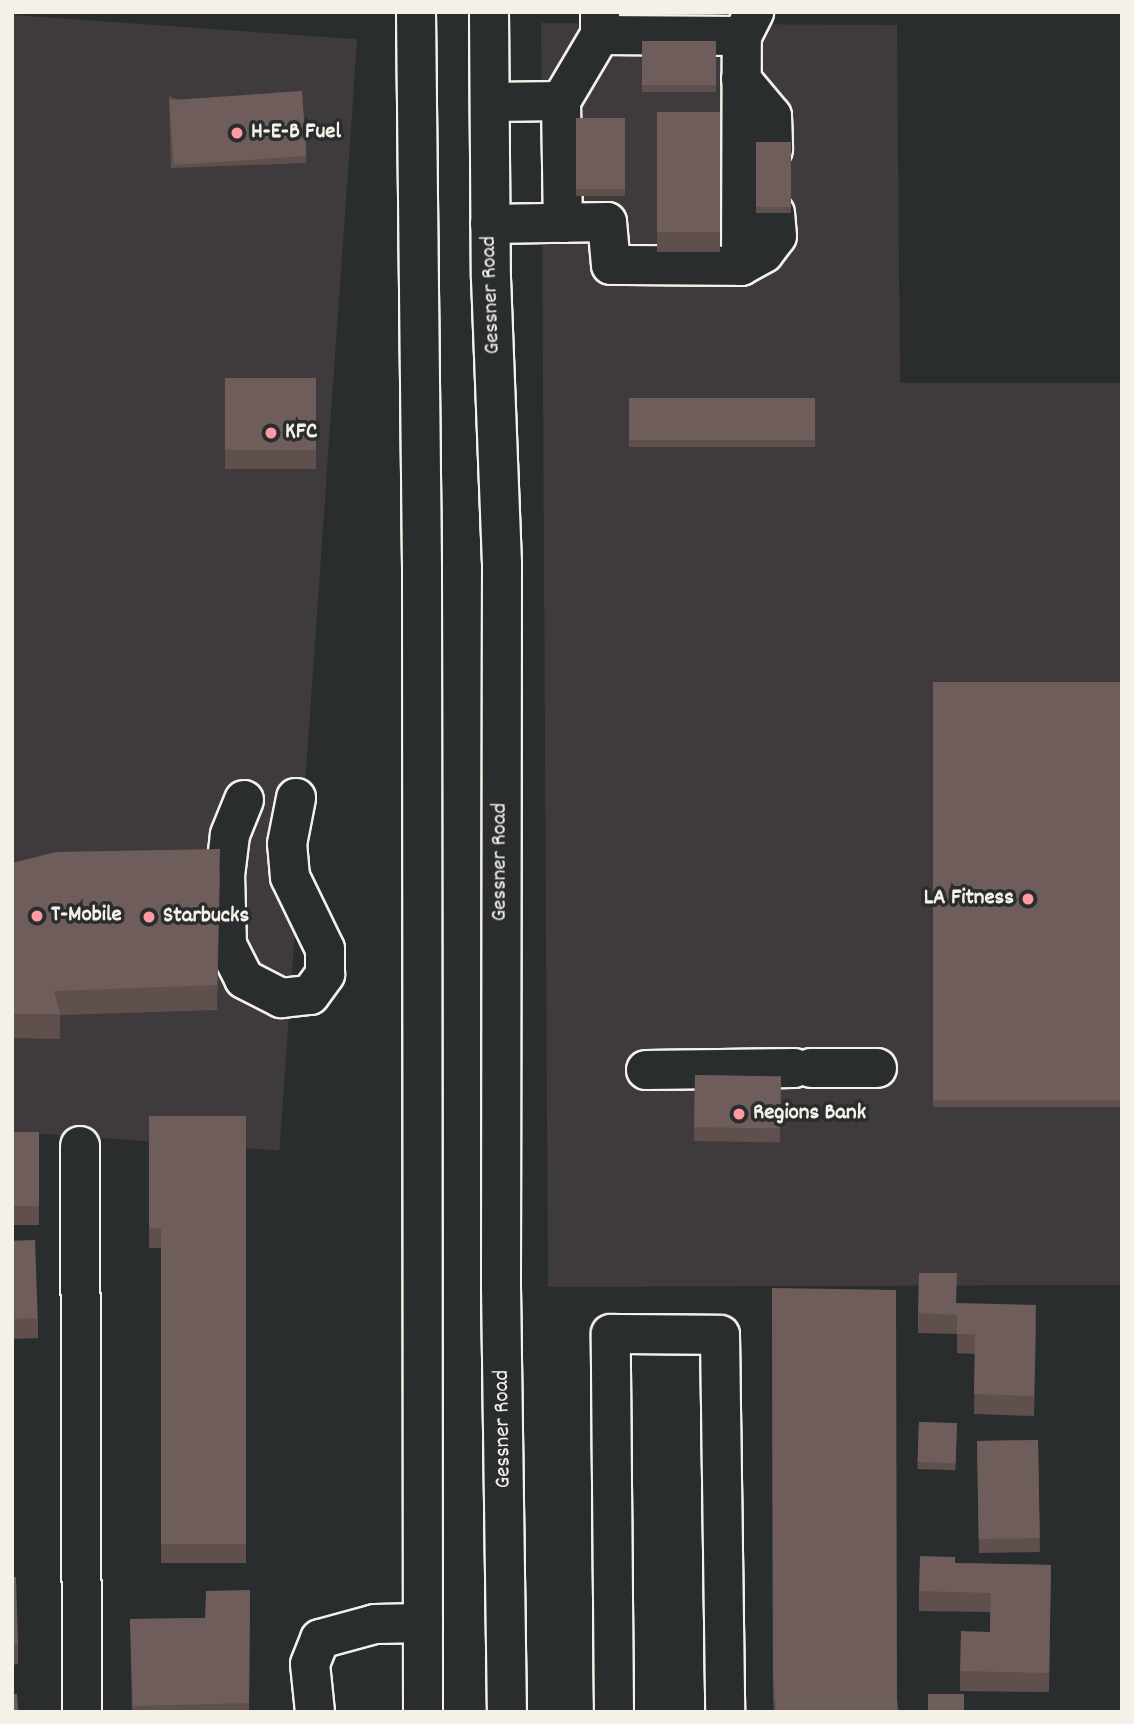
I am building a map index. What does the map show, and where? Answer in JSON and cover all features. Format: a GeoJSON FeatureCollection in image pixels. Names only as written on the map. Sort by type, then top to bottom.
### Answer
{"type":"FeatureCollection","features":[{"type":"Feature","properties":{"kind":"main road"},"geometry":{"type":"LineString","coordinates":[[416,12],[422,569],[423,1712]]}},
{"type":"Feature","properties":{"kind":"main road","name":"Gessner Road"},"geometry":{"type":"LineString","coordinates":[[489,12],[490,224],[502,563],[501,1287],[507,1712]]}},
{"type":"Feature","properties":{"kind":"main road"},"geometry":{"type":"LineString","coordinates":[[563,223],[561,101],[600,24],[748,24],[741,79],[741,266]]}},
{"type":"Feature","properties":{"kind":"main road"},"geometry":{"type":"LineString","coordinates":[[741,79],[772,116],[774,149]]}},
{"type":"Feature","properties":{"kind":"main road"},"geometry":{"type":"LineString","coordinates":[[490,103],[561,101]]}},
{"type":"Feature","properties":{"kind":"main road"},"geometry":{"type":"LineString","coordinates":[[490,224],[607,222],[611,265],[741,266],[764,253],[777,236],[775,214]]}},
{"type":"Feature","properties":{"kind":"main road"},"geometry":{"type":"LineString","coordinates":[[244,800],[230,835],[225,874],[227,946],[244,979],[281,998],[310,995],[325,974],[325,948],[290,877],[287,844],[296,798]]}},
{"type":"Feature","properties":{"kind":"main road"},"geometry":{"type":"LineString","coordinates":[[646,1070],[877,1068]]}},
{"type":"Feature","properties":{"kind":"main road"},"geometry":{"type":"LineString","coordinates":[[80,1146],[82,1712]]}},
{"type":"Feature","properties":{"kind":"main road"},"geometry":{"type":"LineString","coordinates":[[614,1712],[611,1334],[720,1335],[725,1712]]}},
{"type":"Feature","properties":{"kind":"main road"},"geometry":{"type":"LineString","coordinates":[[316,1712],[310,1664],[320,1639],[376,1624],[423,1623]]}},
{"type":"Feature","properties":{"kind":"shaded area"},"geometry":{"type":"Polygon","coordinates":[[[12,15],[357,39],[279,1150],[12,1132],[12,15]]]}},
{"type":"Feature","properties":{"kind":"shaded area"},"geometry":{"type":"Polygon","coordinates":[[[541,23],[897,25],[900,383],[1122,383],[1122,1285],[548,1287],[541,23]]]}},
{"type":"Feature","properties":{"kind":"building"},"geometry":{"type":"Polygon","coordinates":[[[642,41],[716,41],[716,85],[642,85],[642,41]]]}},
{"type":"Feature","properties":{"kind":"building","name":"H-E-B Fuel"},"geometry":{"type":"Polygon","coordinates":[[[302,91],[307,156],[174,165],[169,100],[302,91]]]}},
{"type":"Feature","properties":{"kind":"building"},"geometry":{"type":"Polygon","coordinates":[[[657,112],[720,112],[720,232],[657,232],[657,112]]]}},
{"type":"Feature","properties":{"kind":"building"},"geometry":{"type":"Polygon","coordinates":[[[576,118],[625,118],[625,189],[576,189],[576,118]]]}},
{"type":"Feature","properties":{"kind":"building"},"geometry":{"type":"Polygon","coordinates":[[[756,142],[791,142],[791,207],[756,207],[756,142]]]}},
{"type":"Feature","properties":{"kind":"building","name":"KFC"},"geometry":{"type":"Polygon","coordinates":[[[225,378],[316,378],[316,450],[225,450],[225,378]]]}},
{"type":"Feature","properties":{"kind":"building"},"geometry":{"type":"Polygon","coordinates":[[[629,398],[815,398],[815,440],[629,440],[629,398]]]}},
{"type":"Feature","properties":{"kind":"building","name":"LA Fitness"},"geometry":{"type":"Polygon","coordinates":[[[933,682],[1122,682],[1122,1100],[933,1100],[933,682]]]}},
{"type":"Feature","properties":{"kind":"building"},"geometry":{"type":"Polygon","coordinates":[[[220,849],[217,985],[54,991],[60,1014],[12,1014],[12,863],[56,852],[220,849]]]}},
{"type":"Feature","properties":{"kind":"building","name":"Regions Bank"},"geometry":{"type":"Polygon","coordinates":[[[695,1075],[781,1077],[780,1128],[694,1127],[695,1075]]]}},
{"type":"Feature","properties":{"kind":"building"},"geometry":{"type":"Polygon","coordinates":[[[149,1116],[246,1116],[246,1544],[161,1544],[161,1228],[149,1228],[149,1116]]]}},
{"type":"Feature","properties":{"kind":"building"},"geometry":{"type":"Polygon","coordinates":[[[12,1132],[39,1132],[39,1206],[12,1206],[12,1132]]]}},
{"type":"Feature","properties":{"kind":"building"},"geometry":{"type":"Polygon","coordinates":[[[35,1240],[38,1318],[15,1319],[12,1241],[35,1240]]]}},
{"type":"Feature","properties":{"kind":"building"},"geometry":{"type":"Polygon","coordinates":[[[919,1273],[957,1273],[956,1303],[1036,1305],[1034,1396],[974,1394],[975,1334],[957,1334],[957,1315],[918,1313],[919,1273]]]}},
{"type":"Feature","properties":{"kind":"building"},"geometry":{"type":"Polygon","coordinates":[[[772,1288],[896,1290],[898,1712],[776,1712],[773,1672],[772,1288]]]}},
{"type":"Feature","properties":{"kind":"building"},"geometry":{"type":"Polygon","coordinates":[[[919,1422],[957,1423],[956,1463],[918,1462],[919,1422]]]}},
{"type":"Feature","properties":{"kind":"building"},"geometry":{"type":"Polygon","coordinates":[[[1038,1440],[1040,1538],[979,1539],[977,1441],[1038,1440]]]}},
{"type":"Feature","properties":{"kind":"building"},"geometry":{"type":"Polygon","coordinates":[[[920,1556],[955,1557],[955,1563],[1051,1565],[1049,1673],[960,1671],[961,1631],[990,1632],[991,1593],[919,1591],[920,1556]]]}},
{"type":"Feature","properties":{"kind":"building"},"geometry":{"type":"Polygon","coordinates":[[[12,1577],[16,1577],[18,1645],[12,1645],[12,1577]]]}},
{"type":"Feature","properties":{"kind":"building"},"geometry":{"type":"Polygon","coordinates":[[[250,1590],[249,1703],[133,1706],[130,1619],[205,1618],[206,1591],[250,1590]]]}},
{"type":"Feature","properties":{"kind":"building"},"geometry":{"type":"Polygon","coordinates":[[[12,1694],[17,1694],[18,1712],[12,1712],[12,1694]]]}},
{"type":"Feature","properties":{"kind":"building"},"geometry":{"type":"Polygon","coordinates":[[[928,1694],[964,1694],[964,1712],[928,1712],[928,1694]]]}},
{"type":"Feature","properties":{"kind":"place","name":"H-E-B Fuel"},"geometry":{"type":"Point","coordinates":[237,133]}},
{"type":"Feature","properties":{"kind":"place","name":"KFC"},"geometry":{"type":"Point","coordinates":[271,433]}},
{"type":"Feature","properties":{"kind":"place","name":"LA Fitness"},"geometry":{"type":"Point","coordinates":[1028,899]}},
{"type":"Feature","properties":{"kind":"place","name":"T-Mobile"},"geometry":{"type":"Point","coordinates":[37,916]}},
{"type":"Feature","properties":{"kind":"place","name":"Starbucks"},"geometry":{"type":"Point","coordinates":[149,917]}},
{"type":"Feature","properties":{"kind":"place","name":"Regions Bank"},"geometry":{"type":"Point","coordinates":[739,1114]}}]}
